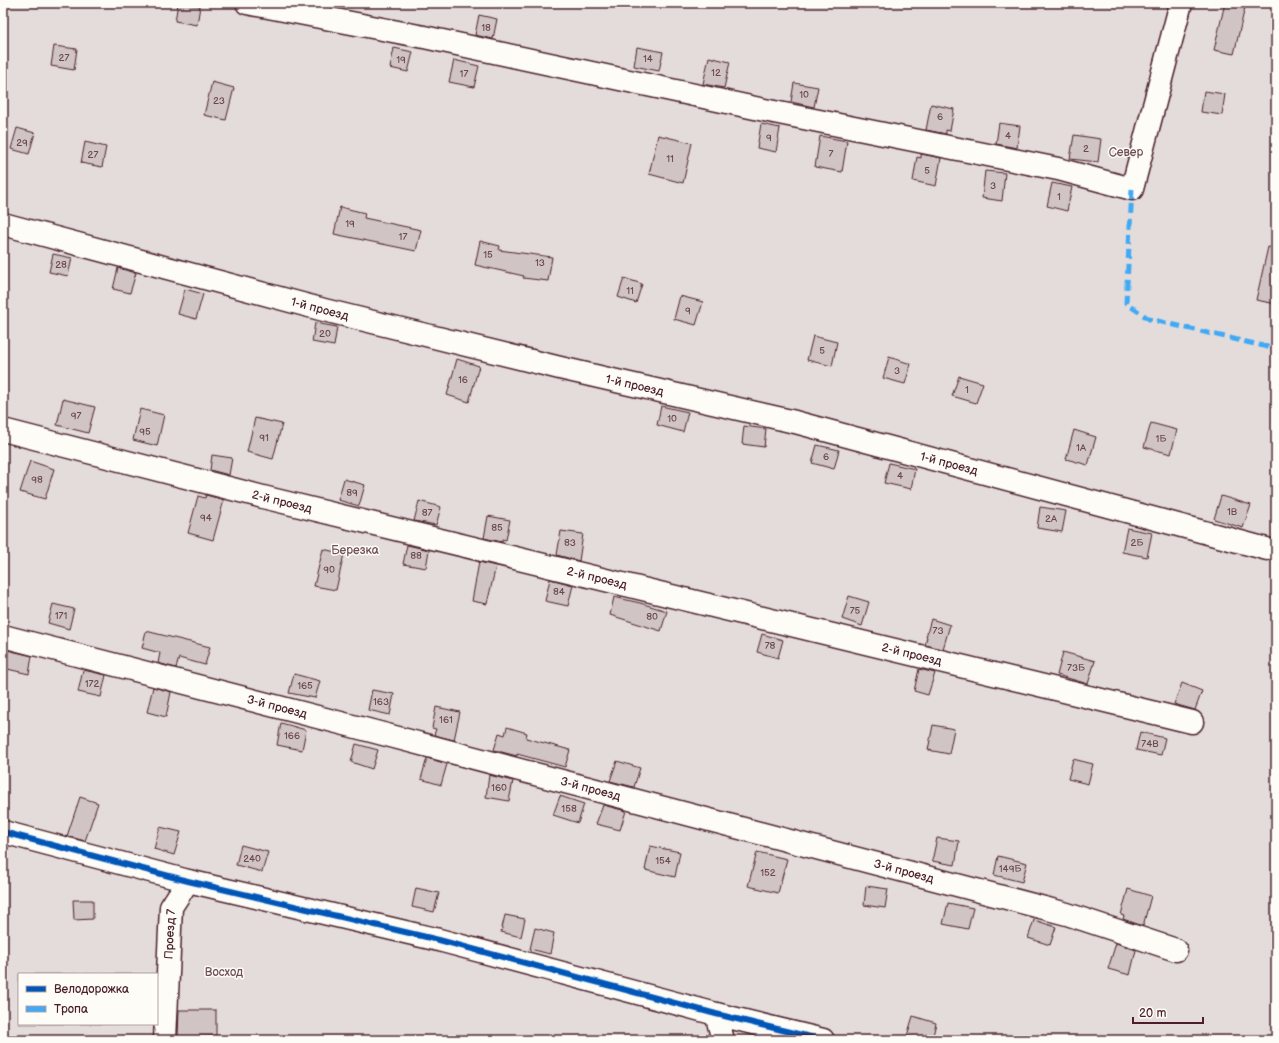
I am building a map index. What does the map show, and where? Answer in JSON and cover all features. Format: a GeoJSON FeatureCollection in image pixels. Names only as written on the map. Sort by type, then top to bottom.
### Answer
{"type":"FeatureCollection","features":[{"type":"Feature","properties":{"kind":"street"},"geometry":{"type":"LineString","coordinates":[[247,3],[424,37],[761,109],[1058,169],[1132,189],[1181,3]]}},
{"type":"Feature","properties":{"kind":"street","name":"1-й проезд"},"geometry":{"type":"LineString","coordinates":[[3,224],[370,321],[560,368],[795,422],[1267,549]]}},
{"type":"Feature","properties":{"kind":"street","name":"2-й проезд"},"geometry":{"type":"LineString","coordinates":[[3,430],[275,500],[1192,722]]}},
{"type":"Feature","properties":{"kind":"street","name":"3-й проезд"},"geometry":{"type":"LineString","coordinates":[[3,636],[364,729],[1060,912],[1176,950]]}},
{"type":"Feature","properties":{"kind":"street"},"geometry":{"type":"LineString","coordinates":[[3,832],[188,881],[439,940],[716,1014],[823,1040]]}},
{"type":"Feature","properties":{"kind":"street","name":"Проезд 7"},"geometry":{"type":"LineString","coordinates":[[165,1040],[171,907],[188,881]]}},
{"type":"Feature","properties":{"kind":"street"},"geometry":{"type":"LineString","coordinates":[[716,1014],[723,1040]]}},
{"type":"Feature","properties":{"kind":"green space","name":"Березка"},"geometry":{"type":"Polygon","coordinates":[[[3,3],[1276,3],[1276,1040],[3,1040],[3,3]]]}},
{"type":"Feature","properties":{"kind":"building"},"geometry":{"type":"Polygon","coordinates":[[[178,3],[200,6],[197,25],[175,21],[178,3]]]}},
{"type":"Feature","properties":{"kind":"building"},"geometry":{"type":"Polygon","coordinates":[[[1225,3],[1246,3],[1234,54],[1214,50],[1225,3]]]}},
{"type":"Feature","properties":{"kind":"building"},"geometry":{"type":"Polygon","coordinates":[[[479,15],[497,19],[493,39],[475,35],[479,15]]]}},
{"type":"Feature","properties":{"kind":"building"},"geometry":{"type":"Polygon","coordinates":[[[54,46],[77,49],[74,70],[51,66],[54,46]]]}},
{"type":"Feature","properties":{"kind":"building"},"geometry":{"type":"Polygon","coordinates":[[[637,47],[663,52],[659,71],[634,66],[637,47]]]}},
{"type":"Feature","properties":{"kind":"building"},"geometry":{"type":"Polygon","coordinates":[[[394,48],[413,52],[408,72],[390,68],[394,48]]]}},
{"type":"Feature","properties":{"kind":"building"},"geometry":{"type":"Polygon","coordinates":[[[709,57],[730,62],[724,88],[703,84],[709,57]]]}},
{"type":"Feature","properties":{"kind":"building"},"geometry":{"type":"Polygon","coordinates":[[[454,60],[479,66],[474,87],[449,82],[454,60]]]}},
{"type":"Feature","properties":{"kind":"building"},"geometry":{"type":"Polygon","coordinates":[[[212,82],[234,88],[226,120],[204,115],[212,82]]]}},
{"type":"Feature","properties":{"kind":"building"},"geometry":{"type":"Polygon","coordinates":[[[794,83],[818,87],[814,107],[791,102],[794,83]]]}},
{"type":"Feature","properties":{"kind":"building"},"geometry":{"type":"Polygon","coordinates":[[[1204,91],[1225,94],[1222,115],[1201,112],[1204,91]]]}},
{"type":"Feature","properties":{"kind":"building"},"geometry":{"type":"Polygon","coordinates":[[[931,104],[954,109],[950,131],[946,130],[946,134],[926,130],[931,104]]]}},
{"type":"Feature","properties":{"kind":"building"},"geometry":{"type":"Polygon","coordinates":[[[999,123],[1020,126],[1017,148],[996,144],[999,123]]]}},
{"type":"Feature","properties":{"kind":"building"},"geometry":{"type":"Polygon","coordinates":[[[761,124],[780,128],[776,152],[757,148],[761,124]]]}},
{"type":"Feature","properties":{"kind":"building"},"geometry":{"type":"Polygon","coordinates":[[[17,128],[35,133],[29,154],[11,149],[17,128]]]}},
{"type":"Feature","properties":{"kind":"building"},"geometry":{"type":"Polygon","coordinates":[[[658,135],[692,143],[683,183],[649,174],[658,135]]]}},
{"type":"Feature","properties":{"kind":"building"},"geometry":{"type":"Polygon","coordinates":[[[1074,135],[1101,139],[1098,162],[1070,159],[1074,135]]]}},
{"type":"Feature","properties":{"kind":"building"},"geometry":{"type":"Polygon","coordinates":[[[820,136],[847,141],[842,172],[815,167],[820,136]]]}},
{"type":"Feature","properties":{"kind":"building"},"geometry":{"type":"Polygon","coordinates":[[[85,142],[106,147],[102,167],[81,163],[85,142]]]}},
{"type":"Feature","properties":{"kind":"building"},"geometry":{"type":"Polygon","coordinates":[[[921,154],[941,158],[936,186],[913,181],[917,157],[921,158],[921,154]]]}},
{"type":"Feature","properties":{"kind":"building"},"geometry":{"type":"Polygon","coordinates":[[[985,171],[1005,173],[1002,201],[982,198],[985,171]]]}},
{"type":"Feature","properties":{"kind":"building"},"geometry":{"type":"Polygon","coordinates":[[[1052,183],[1072,187],[1067,211],[1047,206],[1052,183]]]}},
{"type":"Feature","properties":{"kind":"building"},"geometry":{"type":"Polygon","coordinates":[[[340,207],[365,213],[364,218],[421,230],[416,251],[334,234],[340,207]]]}},
{"type":"Feature","properties":{"kind":"building"},"geometry":{"type":"Polygon","coordinates":[[[480,241],[500,246],[499,250],[552,257],[548,281],[523,278],[524,276],[475,265],[480,241]]]}},
{"type":"Feature","properties":{"kind":"building"},"geometry":{"type":"Polygon","coordinates":[[[1268,247],[1276,248],[1276,304],[1256,300],[1268,247]]]}},
{"type":"Feature","properties":{"kind":"building"},"geometry":{"type":"Polygon","coordinates":[[[53,254],[72,258],[68,276],[49,272],[53,254]]]}},
{"type":"Feature","properties":{"kind":"building"},"geometry":{"type":"Polygon","coordinates":[[[118,268],[136,273],[130,293],[113,289],[118,268]]]}},
{"type":"Feature","properties":{"kind":"building"},"geometry":{"type":"Polygon","coordinates":[[[624,278],[642,284],[636,303],[618,297],[624,278]]]}},
{"type":"Feature","properties":{"kind":"building"},"geometry":{"type":"Polygon","coordinates":[[[185,289],[203,294],[196,319],[178,314],[185,289]]]}},
{"type":"Feature","properties":{"kind":"building"},"geometry":{"type":"Polygon","coordinates":[[[680,296],[703,302],[696,325],[674,319],[680,296]]]}},
{"type":"Feature","properties":{"kind":"building"},"geometry":{"type":"Polygon","coordinates":[[[315,323],[337,327],[334,346],[312,342],[315,323]]]}},
{"type":"Feature","properties":{"kind":"building"},"geometry":{"type":"Polygon","coordinates":[[[813,336],[837,342],[832,366],[807,360],[813,336]]]}},
{"type":"Feature","properties":{"kind":"building"},"geometry":{"type":"Polygon","coordinates":[[[889,357],[911,364],[905,384],[883,378],[889,357]]]}},
{"type":"Feature","properties":{"kind":"building"},"geometry":{"type":"Polygon","coordinates":[[[457,359],[479,366],[469,402],[447,395],[457,359]]]}},
{"type":"Feature","properties":{"kind":"building"},"geometry":{"type":"Polygon","coordinates":[[[959,376],[983,383],[976,403],[952,396],[959,376]]]}},
{"type":"Feature","properties":{"kind":"building"},"geometry":{"type":"Polygon","coordinates":[[[63,399],[95,407],[88,433],[57,425],[63,399]]]}},
{"type":"Feature","properties":{"kind":"building"},"geometry":{"type":"Polygon","coordinates":[[[661,406],[688,412],[683,432],[657,425],[661,406]]]}},
{"type":"Feature","properties":{"kind":"building"},"geometry":{"type":"Polygon","coordinates":[[[140,409],[164,415],[157,446],[133,440],[140,409]]]}},
{"type":"Feature","properties":{"kind":"building"},"geometry":{"type":"Polygon","coordinates":[[[255,418],[282,424],[273,459],[247,452],[255,418]]]}},
{"type":"Feature","properties":{"kind":"building"},"geometry":{"type":"Polygon","coordinates":[[[1151,423],[1177,430],[1171,454],[1144,447],[1151,423]]]}},
{"type":"Feature","properties":{"kind":"building"},"geometry":{"type":"Polygon","coordinates":[[[744,426],[766,429],[764,447],[742,444],[744,426]]]}},
{"type":"Feature","properties":{"kind":"building"},"geometry":{"type":"Polygon","coordinates":[[[1074,430],[1096,437],[1088,465],[1066,459],[1074,430]]]}},
{"type":"Feature","properties":{"kind":"building"},"geometry":{"type":"Polygon","coordinates":[[[817,445],[839,450],[834,469],[812,463],[817,445]]]}},
{"type":"Feature","properties":{"kind":"building"},"geometry":{"type":"Polygon","coordinates":[[[212,455],[232,458],[229,475],[210,470],[212,455]]]}},
{"type":"Feature","properties":{"kind":"building"},"geometry":{"type":"Polygon","coordinates":[[[30,461],[54,469],[45,499],[20,492],[30,461]]]}},
{"type":"Feature","properties":{"kind":"building"},"geometry":{"type":"Polygon","coordinates":[[[889,463],[915,469],[911,489],[884,483],[889,463]]]}},
{"type":"Feature","properties":{"kind":"building"},"geometry":{"type":"Polygon","coordinates":[[[344,479],[365,485],[359,506],[338,500],[344,479]]]}},
{"type":"Feature","properties":{"kind":"building"},"geometry":{"type":"Polygon","coordinates":[[[206,495],[224,500],[213,540],[188,533],[198,496],[205,498],[206,495]]]}},
{"type":"Feature","properties":{"kind":"building"},"geometry":{"type":"Polygon","coordinates":[[[1221,496],[1251,505],[1243,528],[1214,519],[1221,496]]]}},
{"type":"Feature","properties":{"kind":"building"},"geometry":{"type":"Polygon","coordinates":[[[419,501],[441,507],[436,525],[414,521],[419,501]]]}},
{"type":"Feature","properties":{"kind":"building"},"geometry":{"type":"Polygon","coordinates":[[[1040,507],[1066,511],[1062,532],[1037,528],[1040,507]]]}},
{"type":"Feature","properties":{"kind":"building"},"geometry":{"type":"Polygon","coordinates":[[[488,516],[510,520],[506,540],[502,539],[502,542],[484,538],[488,516]]]}},
{"type":"Feature","properties":{"kind":"building"},"geometry":{"type":"Polygon","coordinates":[[[1127,528],[1152,533],[1147,557],[1122,552],[1127,528]]]}},
{"type":"Feature","properties":{"kind":"building"},"geometry":{"type":"Polygon","coordinates":[[[561,531],[583,534],[579,561],[557,555],[561,531]]]}},
{"type":"Feature","properties":{"kind":"building"},"geometry":{"type":"Polygon","coordinates":[[[407,545],[429,550],[426,568],[403,564],[407,545]]]}},
{"type":"Feature","properties":{"kind":"building"},"geometry":{"type":"Polygon","coordinates":[[[323,549],[344,554],[336,590],[314,586],[323,549]]]}},
{"type":"Feature","properties":{"kind":"building"},"geometry":{"type":"Polygon","coordinates":[[[479,562],[496,566],[487,604],[472,601],[479,562]]]}},
{"type":"Feature","properties":{"kind":"building"},"geometry":{"type":"Polygon","coordinates":[[[550,579],[573,585],[568,606],[545,601],[550,579]]]}},
{"type":"Feature","properties":{"kind":"building"},"geometry":{"type":"Polygon","coordinates":[[[849,596],[869,602],[862,626],[842,619],[849,596]]]}},
{"type":"Feature","properties":{"kind":"building"},"geometry":{"type":"Polygon","coordinates":[[[614,597],[667,611],[661,631],[610,615],[614,597]]]}},
{"type":"Feature","properties":{"kind":"building"},"geometry":{"type":"Polygon","coordinates":[[[53,604],[74,609],[69,629],[48,623],[53,604]]]}},
{"type":"Feature","properties":{"kind":"building"},"geometry":{"type":"Polygon","coordinates":[[[931,619],[950,625],[943,649],[925,645],[931,619]]]}},
{"type":"Feature","properties":{"kind":"building"},"geometry":{"type":"Polygon","coordinates":[[[146,631],[210,647],[205,665],[179,658],[176,668],[158,663],[160,653],[142,648],[146,631]]]}},
{"type":"Feature","properties":{"kind":"building"},"geometry":{"type":"Polygon","coordinates":[[[762,634],[783,640],[778,658],[757,652],[762,634]]]}},
{"type":"Feature","properties":{"kind":"building"},"geometry":{"type":"Polygon","coordinates":[[[7,650],[32,656],[29,674],[3,668],[7,650]]]}},
{"type":"Feature","properties":{"kind":"building"},"geometry":{"type":"Polygon","coordinates":[[[1063,652],[1095,661],[1088,684],[1057,675],[1063,652]]]}},
{"type":"Feature","properties":{"kind":"building"},"geometry":{"type":"Polygon","coordinates":[[[919,669],[935,673],[928,695],[914,691],[919,669]]]}},
{"type":"Feature","properties":{"kind":"building"},"geometry":{"type":"Polygon","coordinates":[[[83,670],[106,675],[101,697],[78,692],[83,670]]]}},
{"type":"Feature","properties":{"kind":"building"},"geometry":{"type":"Polygon","coordinates":[[[294,674],[320,681],[315,698],[289,693],[294,674]]]}},
{"type":"Feature","properties":{"kind":"building"},"geometry":{"type":"Polygon","coordinates":[[[1182,683],[1202,691],[1195,710],[1174,704],[1182,683]]]}},
{"type":"Feature","properties":{"kind":"building"},"geometry":{"type":"Polygon","coordinates":[[[153,687],[171,692],[166,717],[147,712],[153,687]]]}},
{"type":"Feature","properties":{"kind":"building"},"geometry":{"type":"Polygon","coordinates":[[[372,690],[394,694],[390,715],[368,710],[372,690]]]}},
{"type":"Feature","properties":{"kind":"building"},"geometry":{"type":"Polygon","coordinates":[[[436,707],[460,712],[454,740],[434,735],[436,729],[432,728],[436,707]]]}},
{"type":"Feature","properties":{"kind":"building"},"geometry":{"type":"Polygon","coordinates":[[[281,723],[306,730],[302,750],[277,745],[281,723]]]}},
{"type":"Feature","properties":{"kind":"building"},"geometry":{"type":"Polygon","coordinates":[[[933,725],[954,729],[949,754],[928,750],[933,725]]]}},
{"type":"Feature","properties":{"kind":"building"},"geometry":{"type":"Polygon","coordinates":[[[507,727],[527,733],[526,738],[570,750],[565,767],[517,754],[517,756],[494,750],[499,733],[505,735],[507,727]]]}},
{"type":"Feature","properties":{"kind":"building"},"geometry":{"type":"Polygon","coordinates":[[[1140,732],[1165,738],[1161,755],[1136,750],[1140,732]]]}},
{"type":"Feature","properties":{"kind":"building"},"geometry":{"type":"Polygon","coordinates":[[[356,744],[378,750],[372,769],[351,762],[356,744]]]}},
{"type":"Feature","properties":{"kind":"building"},"geometry":{"type":"Polygon","coordinates":[[[427,758],[447,764],[441,785],[421,779],[427,758]]]}},
{"type":"Feature","properties":{"kind":"building"},"geometry":{"type":"Polygon","coordinates":[[[1073,759],[1093,764],[1088,784],[1068,779],[1073,759]]]}},
{"type":"Feature","properties":{"kind":"building"},"geometry":{"type":"Polygon","coordinates":[[[617,761],[640,768],[634,787],[610,781],[617,761]]]}},
{"type":"Feature","properties":{"kind":"building"},"geometry":{"type":"Polygon","coordinates":[[[489,775],[513,781],[509,801],[486,797],[489,775]]]}},
{"type":"Feature","properties":{"kind":"building"},"geometry":{"type":"Polygon","coordinates":[[[560,796],[584,804],[578,823],[553,815],[560,796]]]}},
{"type":"Feature","properties":{"kind":"building"},"geometry":{"type":"Polygon","coordinates":[[[80,797],[98,803],[85,841],[67,836],[80,797]]]}},
{"type":"Feature","properties":{"kind":"building"},"geometry":{"type":"Polygon","coordinates":[[[603,805],[626,811],[620,830],[596,824],[603,805]]]}},
{"type":"Feature","properties":{"kind":"building"},"geometry":{"type":"Polygon","coordinates":[[[160,827],[181,832],[174,855],[154,849],[160,827]]]}},
{"type":"Feature","properties":{"kind":"building"},"geometry":{"type":"Polygon","coordinates":[[[937,838],[959,841],[955,865],[932,861],[937,838]]]}},
{"type":"Feature","properties":{"kind":"building"},"geometry":{"type":"Polygon","coordinates":[[[241,845],[268,852],[262,872],[236,865],[241,845]]]}},
{"type":"Feature","properties":{"kind":"building"},"geometry":{"type":"Polygon","coordinates":[[[650,846],[680,852],[675,877],[645,870],[650,846]]]}},
{"type":"Feature","properties":{"kind":"building"},"geometry":{"type":"Polygon","coordinates":[[[757,852],[787,859],[778,893],[748,886],[757,852]]]}},
{"type":"Feature","properties":{"kind":"building"},"geometry":{"type":"Polygon","coordinates":[[[998,856],[1027,863],[1022,882],[994,875],[998,856]]]}},
{"type":"Feature","properties":{"kind":"building"},"geometry":{"type":"Polygon","coordinates":[[[866,886],[888,889],[885,908],[864,905],[866,886]]]}},
{"type":"Feature","properties":{"kind":"building"},"geometry":{"type":"Polygon","coordinates":[[[416,888],[439,893],[434,912],[412,907],[416,888]]]}},
{"type":"Feature","properties":{"kind":"building"},"geometry":{"type":"Polygon","coordinates":[[[1128,889],[1151,896],[1143,926],[1123,919],[1124,916],[1121,915],[1128,889]]]}},
{"type":"Feature","properties":{"kind":"building"},"geometry":{"type":"Polygon","coordinates":[[[73,900],[93,900],[93,919],[74,920],[73,900]]]}},
{"type":"Feature","properties":{"kind":"building"},"geometry":{"type":"Polygon","coordinates":[[[948,903],[973,908],[968,929],[943,924],[948,903]]]}},
{"type":"Feature","properties":{"kind":"building"},"geometry":{"type":"Polygon","coordinates":[[[505,915],[525,919],[521,937],[501,932],[505,915]]]}},
{"type":"Feature","properties":{"kind":"building"},"geometry":{"type":"Polygon","coordinates":[[[1034,920],[1056,927],[1050,945],[1028,938],[1034,920]]]}},
{"type":"Feature","properties":{"kind":"building"},"geometry":{"type":"Polygon","coordinates":[[[535,928],[554,933],[550,954],[530,949],[535,928]]]}},
{"type":"Feature","properties":{"kind":"building"},"geometry":{"type":"Polygon","coordinates":[[[1116,943],[1136,950],[1130,975],[1108,969],[1116,943]]]}},
{"type":"Feature","properties":{"kind":"building"},"geometry":{"type":"Polygon","coordinates":[[[179,1010],[216,1010],[216,1036],[178,1037],[179,1010]]]}},
{"type":"Feature","properties":{"kind":"building"},"geometry":{"type":"Polygon","coordinates":[[[913,1016],[936,1023],[932,1040],[922,1040],[907,1036],[913,1016]]]}},
{"type":"Feature","properties":{"kind":"marked path"},"geometry":{"type":"LineString","coordinates":[[1132,189],[1126,303],[1149,319],[1276,349]]}},
{"type":"Feature","properties":{"kind":"cycle path"},"geometry":{"type":"LineString","coordinates":[[3,832],[188,881],[439,940],[716,1014],[823,1040]]}},
{"type":"Feature","properties":{"kind":"park label","name":"Север"},"geometry":{"type":"Point","coordinates":[1126,152]}},
{"type":"Feature","properties":{"kind":"park label","name":"Восход"},"geometry":{"type":"Point","coordinates":[224,972]}}]}
